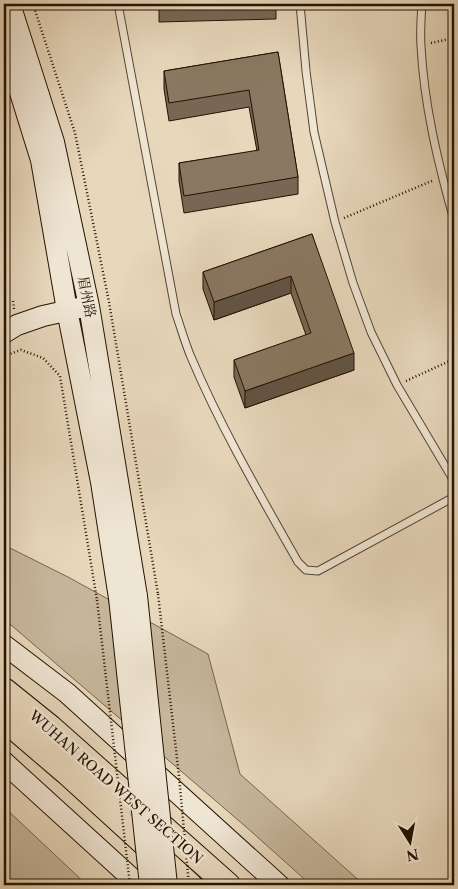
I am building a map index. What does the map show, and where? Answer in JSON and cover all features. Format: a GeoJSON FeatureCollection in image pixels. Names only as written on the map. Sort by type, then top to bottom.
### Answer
{"type":"FeatureCollection","features":[{"type":"Feature","properties":{"kind":"highway","name":"WUHAN ROAD WEST SECTION"},"geometry":{"type":"LineString","coordinates":[[4,690],[50,727],[228,885]]}},
{"type":"Feature","properties":{"kind":"highway","name":"WUHAN ROAD WEST SECTION"},"geometry":{"type":"LineString","coordinates":[[4,719],[66,772],[190,885]]}},
{"type":"Feature","properties":{"kind":"main road","name":"眉州路"},"geometry":{"type":"LineString","coordinates":[[10,4],[54,142],[89,306],[128,597]]}},
{"type":"Feature","properties":{"kind":"main road"},"geometry":{"type":"LineString","coordinates":[[4,41],[42,160],[67,310],[101,482],[128,597],[167,885]]}},
{"type":"Feature","properties":{"kind":"main road"},"geometry":{"type":"LineString","coordinates":[[4,333],[17,324],[89,306]]}},
{"type":"Feature","properties":{"kind":"main road"},"geometry":{"type":"LineString","coordinates":[[128,597],[150,885]]}},
{"type":"Feature","properties":{"kind":"main road"},"geometry":{"type":"LineString","coordinates":[[4,645],[67,693],[279,885]]}},
{"type":"Feature","properties":{"kind":"main road"},"geometry":{"type":"LineString","coordinates":[[4,762],[139,885]]}},
{"type":"Feature","properties":{"kind":"lane"},"geometry":{"type":"LineString","coordinates":[[118,4],[176,314],[191,356],[247,474],[298,562],[306,570],[318,571],[454,497]]}},
{"type":"Feature","properties":{"kind":"lane"},"geometry":{"type":"LineString","coordinates":[[300,4],[314,132],[335,222],[353,284],[371,332],[397,385],[454,481]]}},
{"type":"Feature","properties":{"kind":"lane"},"geometry":{"type":"LineString","coordinates":[[422,4],[421,45],[426,98],[442,177],[454,220]]}},
{"type":"Feature","properties":{"kind":"path"},"geometry":{"type":"LineString","coordinates":[[421,45],[454,38]]}},
{"type":"Feature","properties":{"kind":"path"},"geometry":{"type":"LineString","coordinates":[[335,222],[442,177]]}},
{"type":"Feature","properties":{"kind":"path"},"geometry":{"type":"LineString","coordinates":[[4,356],[21,350],[43,358],[60,376],[97,600],[130,885]]}},
{"type":"Feature","properties":{"kind":"path"},"geometry":{"type":"LineString","coordinates":[[397,385],[454,359]]}},
{"type":"Feature","properties":{"kind":"path"},"geometry":{"type":"LineString","coordinates":[[158,594],[190,885]]}},
{"type":"Feature","properties":{"kind":"shaded area"},"geometry":{"type":"Polygon","coordinates":[[[4,545],[68,577],[208,654],[240,774],[364,885],[311,885],[4,619],[4,545]]]}},
{"type":"Feature","properties":{"kind":"shaded area"},"geometry":{"type":"Polygon","coordinates":[[[4,807],[87,885],[4,885],[4,807]]]}},
{"type":"Feature","properties":{"kind":"building"},"geometry":{"type":"Polygon","coordinates":[[[159,4],[227,4],[159,5],[159,4]]]}},
{"type":"Feature","properties":{"kind":"building"},"geometry":{"type":"Polygon","coordinates":[[[278,52],[298,177],[184,196],[179,163],[259,150],[249,90],[169,103],[164,71],[278,52]]]}},
{"type":"Feature","properties":{"kind":"building"},"geometry":{"type":"Polygon","coordinates":[[[312,234],[354,353],[245,391],[234,360],[311,333],[291,276],[214,302],[203,272],[312,234]]]}}]}
